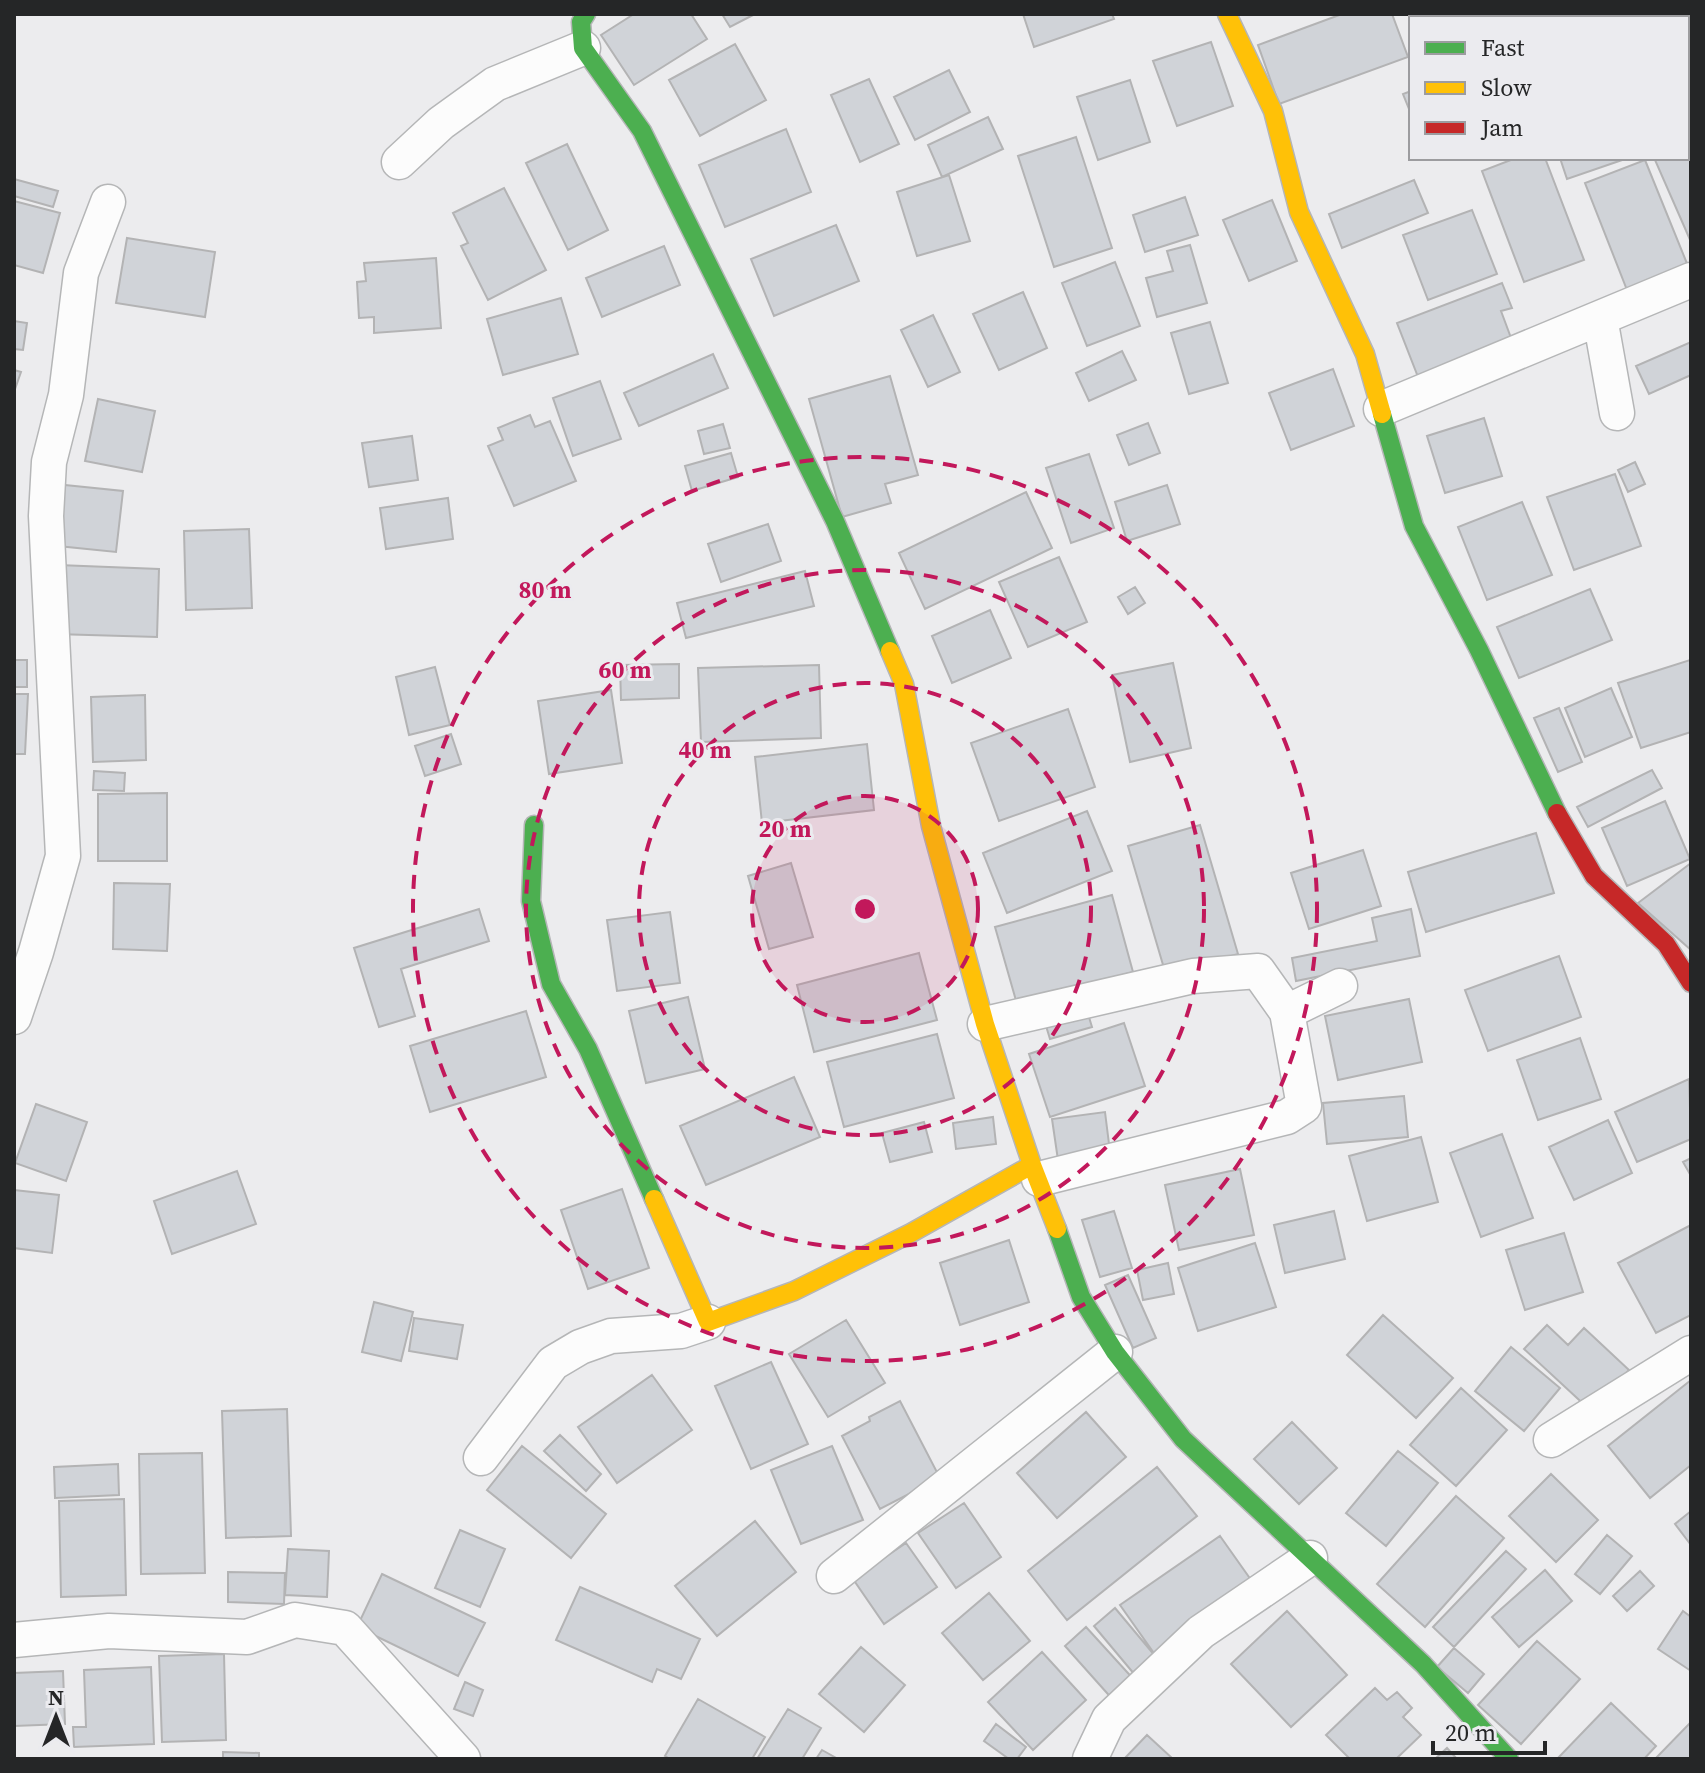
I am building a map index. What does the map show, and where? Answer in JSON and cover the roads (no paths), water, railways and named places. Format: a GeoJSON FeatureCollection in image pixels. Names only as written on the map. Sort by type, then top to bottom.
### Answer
{"type":"FeatureCollection","features":[{"type":"Feature","properties":{"kind":"street"},"geometry":{"type":"LineString","coordinates":[[586,14],[581,22],[583,48],[642,131],[835,521],[904,684],[931,826],[985,1024],[1081,1297],[1115,1352],[1183,1439],[1423,1664],[1509,1759]]}},
{"type":"Feature","properties":{"kind":"street"},"geometry":{"type":"LineString","coordinates":[[1227,14],[1273,111],[1299,212],[1365,354],[1414,526],[1479,650],[1562,824],[1594,876],[1666,944],[1691,983]]}},
{"type":"Feature","properties":{"kind":"street"},"geometry":{"type":"LineString","coordinates":[[399,162],[441,123],[495,84],[583,48]]}},
{"type":"Feature","properties":{"kind":"street"},"geometry":{"type":"LineString","coordinates":[[14,1017],[63,856],[46,516],[49,462],[66,395],[81,273],[108,202]]}},
{"type":"Feature","properties":{"kind":"street"},"geometry":{"type":"LineString","coordinates":[[1381,409],[1691,280]]}},
{"type":"Feature","properties":{"kind":"street"},"geometry":{"type":"LineString","coordinates":[[1600,318],[1617,413]]}},
{"type":"Feature","properties":{"kind":"street"},"geometry":{"type":"LineString","coordinates":[[534,825],[531,901],[551,984],[588,1049],[708,1322]]}},
{"type":"Feature","properties":{"kind":"street"},"geometry":{"type":"LineString","coordinates":[[481,1458],[553,1363],[580,1347],[611,1336],[681,1331],[794,1291],[1036,1172],[1287,1117],[1304,1106],[1287,1012],[1258,971],[1193,976],[985,1024]]}},
{"type":"Feature","properties":{"kind":"street"},"geometry":{"type":"LineString","coordinates":[[1287,1012],[1340,986]]}},
{"type":"Feature","properties":{"kind":"street"},"geometry":{"type":"LineString","coordinates":[[834,1576],[1115,1352]]}},
{"type":"Feature","properties":{"kind":"street"},"geometry":{"type":"LineString","coordinates":[[1551,1440],[1691,1353]]}},
{"type":"Feature","properties":{"kind":"street"},"geometry":{"type":"LineString","coordinates":[[1090,1759],[1109,1719],[1201,1632],[1310,1558]]}},
{"type":"Feature","properties":{"kind":"street"},"geometry":{"type":"LineString","coordinates":[[14,1640],[109,1631],[247,1637],[295,1620],[345,1628],[463,1759]]}}]}
